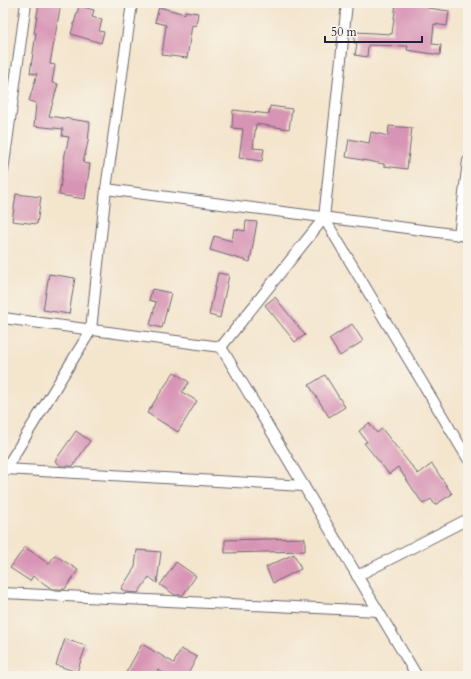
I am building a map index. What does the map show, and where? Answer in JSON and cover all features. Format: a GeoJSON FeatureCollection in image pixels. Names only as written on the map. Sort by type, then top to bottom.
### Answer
{"type":"FeatureCollection","features":[{"type":"Feature","properties":{"kind":"street"},"geometry":{"type":"LineString","coordinates":[[3,171],[26,3]]}},
{"type":"Feature","properties":{"kind":"street"},"geometry":{"type":"LineString","coordinates":[[132,3],[106,189],[91,330],[4,471],[304,486]]}},
{"type":"Feature","properties":{"kind":"street"},"geometry":{"type":"LineString","coordinates":[[221,347],[324,218],[347,3]]}},
{"type":"Feature","properties":{"kind":"street"},"geometry":{"type":"LineString","coordinates":[[106,189],[464,235],[468,161]]}},
{"type":"Feature","properties":{"kind":"street"},"geometry":{"type":"LineString","coordinates":[[324,218],[468,459]]}},
{"type":"Feature","properties":{"kind":"street"},"geometry":{"type":"LineString","coordinates":[[3,318],[221,347]]}},
{"type":"Feature","properties":{"kind":"street"},"geometry":{"type":"LineString","coordinates":[[221,347],[417,676]]}},
{"type":"Feature","properties":{"kind":"street"},"geometry":{"type":"LineString","coordinates":[[357,576],[468,519]]}},
{"type":"Feature","properties":{"kind":"street"},"geometry":{"type":"LineString","coordinates":[[3,593],[378,611]]}},
{"type":"Feature","properties":{"kind":"shaded area"},"geometry":{"type":"Polygon","coordinates":[[[275,3],[332,3],[331,10],[275,3]]]}},
{"type":"Feature","properties":{"kind":"building"},"geometry":{"type":"Polygon","coordinates":[[[39,3],[61,3],[50,64],[55,65],[52,83],[58,84],[49,116],[90,122],[88,142],[83,163],[90,164],[85,199],[59,195],[69,137],[62,136],[63,129],[34,126],[36,103],[29,101],[37,74],[30,73],[39,3]]]}},
{"type":"Feature","properties":{"kind":"building"},"geometry":{"type":"Polygon","coordinates":[[[396,3],[428,3],[428,8],[449,11],[447,26],[434,24],[432,44],[441,45],[440,55],[407,50],[408,46],[368,45],[367,57],[355,55],[357,43],[354,43],[355,32],[392,34],[396,3]]]}},
{"type":"Feature","properties":{"kind":"building"},"geometry":{"type":"Polygon","coordinates":[[[79,6],[94,10],[92,17],[102,20],[99,31],[104,32],[101,43],[71,34],[79,6]]]}},
{"type":"Feature","properties":{"kind":"building"},"geometry":{"type":"Polygon","coordinates":[[[159,7],[185,14],[185,11],[198,13],[196,26],[192,25],[187,58],[162,55],[166,25],[155,22],[159,7]]]}},
{"type":"Feature","properties":{"kind":"building"},"geometry":{"type":"Polygon","coordinates":[[[270,106],[292,109],[289,129],[256,124],[253,148],[264,149],[262,161],[239,158],[243,129],[232,128],[233,110],[269,114],[270,106]]]}},
{"type":"Feature","properties":{"kind":"building"},"geometry":{"type":"Polygon","coordinates":[[[389,126],[412,128],[407,169],[384,166],[384,164],[346,157],[349,139],[369,143],[371,132],[388,136],[389,126]]]}},
{"type":"Feature","properties":{"kind":"building"},"geometry":{"type":"Polygon","coordinates":[[[16,194],[41,197],[37,224],[12,221],[16,194]]]}},
{"type":"Feature","properties":{"kind":"building"},"geometry":{"type":"Polygon","coordinates":[[[246,221],[257,222],[250,262],[210,250],[214,236],[232,241],[234,229],[245,231],[246,221]]]}},
{"type":"Feature","properties":{"kind":"building"},"geometry":{"type":"Polygon","coordinates":[[[218,273],[229,275],[220,318],[209,315],[218,273]]]}},
{"type":"Feature","properties":{"kind":"building"},"geometry":{"type":"Polygon","coordinates":[[[49,274],[75,278],[69,314],[43,310],[49,274]]]}},
{"type":"Feature","properties":{"kind":"building"},"geometry":{"type":"Polygon","coordinates":[[[152,289],[171,293],[162,328],[150,325],[156,302],[149,300],[152,289]]]}},
{"type":"Feature","properties":{"kind":"building"},"geometry":{"type":"Polygon","coordinates":[[[275,297],[305,335],[295,342],[265,305],[275,297]]]}},
{"type":"Feature","properties":{"kind":"building"},"geometry":{"type":"Polygon","coordinates":[[[352,324],[363,341],[340,356],[329,339],[352,324]]]}},
{"type":"Feature","properties":{"kind":"building"},"geometry":{"type":"Polygon","coordinates":[[[174,372],[189,382],[182,392],[197,401],[178,432],[147,413],[174,372]]]}},
{"type":"Feature","properties":{"kind":"building"},"geometry":{"type":"Polygon","coordinates":[[[325,375],[345,407],[329,417],[309,385],[325,375]]]}},
{"type":"Feature","properties":{"kind":"building"},"geometry":{"type":"Polygon","coordinates":[[[369,423],[377,433],[382,429],[418,474],[432,464],[452,494],[435,505],[431,499],[423,504],[398,467],[389,474],[364,443],[367,442],[359,431],[369,423]]]}},
{"type":"Feature","properties":{"kind":"building"},"geometry":{"type":"Polygon","coordinates":[[[76,431],[90,441],[73,466],[61,466],[55,461],[76,431]]]}},
{"type":"Feature","properties":{"kind":"building"},"geometry":{"type":"Polygon","coordinates":[[[305,538],[305,551],[225,553],[225,540],[305,538]]]}},
{"type":"Feature","properties":{"kind":"building"},"geometry":{"type":"Polygon","coordinates":[[[25,547],[49,564],[55,555],[78,570],[65,589],[52,589],[33,576],[30,581],[10,568],[25,547]]]}},
{"type":"Feature","properties":{"kind":"building"},"geometry":{"type":"Polygon","coordinates":[[[137,550],[161,552],[157,583],[149,577],[138,593],[127,592],[121,589],[135,567],[137,550]]]}},
{"type":"Feature","properties":{"kind":"building"},"geometry":{"type":"Polygon","coordinates":[[[294,554],[301,569],[273,583],[266,567],[294,554]]]}},
{"type":"Feature","properties":{"kind":"building"},"geometry":{"type":"Polygon","coordinates":[[[176,562],[196,576],[183,595],[175,595],[160,585],[176,562]]]}},
{"type":"Feature","properties":{"kind":"building"},"geometry":{"type":"Polygon","coordinates":[[[65,639],[86,646],[77,672],[56,665],[65,639]]]}},
{"type":"Feature","properties":{"kind":"building"},"geometry":{"type":"Polygon","coordinates":[[[142,644],[174,663],[181,649],[197,657],[187,676],[170,676],[158,670],[154,676],[124,676],[142,644]]]}}]}
